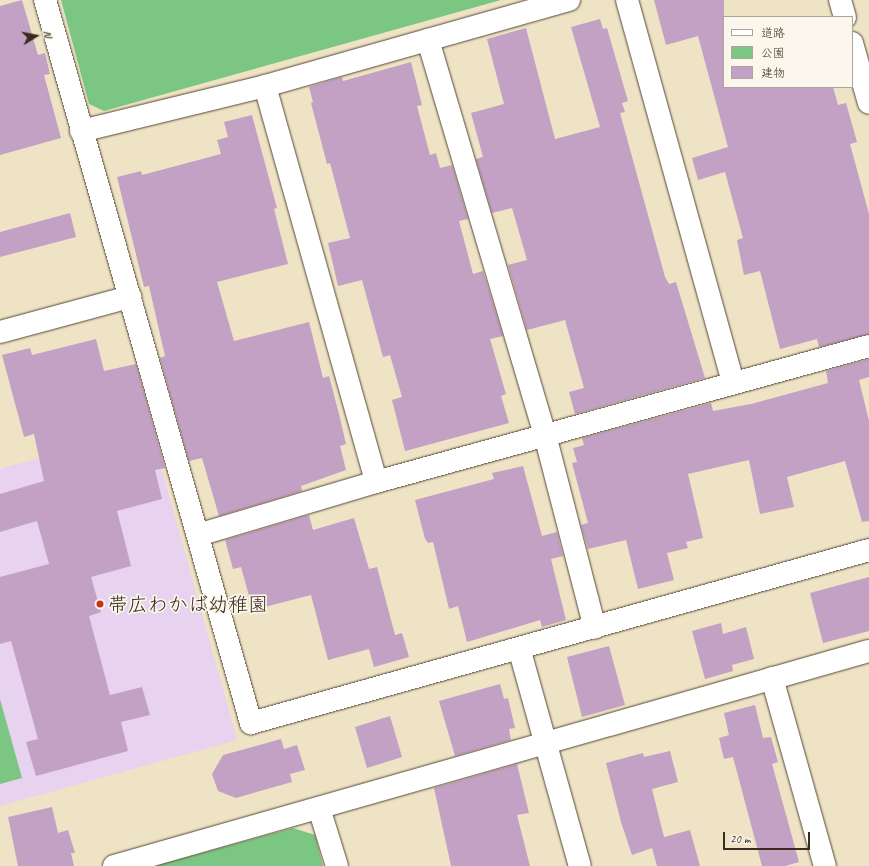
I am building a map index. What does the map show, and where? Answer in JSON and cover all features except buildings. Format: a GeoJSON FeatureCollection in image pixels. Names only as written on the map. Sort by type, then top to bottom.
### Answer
{"type":"FeatureCollection","features":[{"type":"Feature","properties":{"kind":"street"},"geometry":{"type":"LineString","coordinates":[[45,0],[81,131],[130,296],[251,723],[595,628],[869,550]]}},
{"type":"Feature","properties":{"kind":"street"},"geometry":{"type":"LineString","coordinates":[[81,131],[265,86],[428,40],[527,6],[569,0]]}},
{"type":"Feature","properties":{"kind":"street"},"geometry":{"type":"LineString","coordinates":[[627,0],[733,382]]}},
{"type":"Feature","properties":{"kind":"street"},"geometry":{"type":"LineString","coordinates":[[840,0],[844,16]]}},
{"type":"Feature","properties":{"kind":"street"},"geometry":{"type":"LineString","coordinates":[[428,40],[545,435],[595,628]]}},
{"type":"Feature","properties":{"kind":"street"},"geometry":{"type":"LineString","coordinates":[[853,47],[869,103]]}},
{"type":"Feature","properties":{"kind":"street"},"geometry":{"type":"LineString","coordinates":[[265,86],[376,482]]}},
{"type":"Feature","properties":{"kind":"street"},"geometry":{"type":"LineString","coordinates":[[0,332],[130,296]]}},
{"type":"Feature","properties":{"kind":"street"},"geometry":{"type":"LineString","coordinates":[[198,535],[376,482],[733,382],[869,346]]}},
{"type":"Feature","properties":{"kind":"street"},"geometry":{"type":"LineString","coordinates":[[519,648],[580,866]]}},
{"type":"Feature","properties":{"kind":"street"},"geometry":{"type":"LineString","coordinates":[[114,866],[869,651]]}},
{"type":"Feature","properties":{"kind":"street"},"geometry":{"type":"LineString","coordinates":[[772,678],[825,866]]}},
{"type":"Feature","properties":{"kind":"street"},"geometry":{"type":"LineString","coordinates":[[319,808],[337,866]]}},
{"type":"Feature","properties":{"kind":"shaded area","name":"帯広わかば幼稚園"},"geometry":{"type":"Polygon","coordinates":[[[150,427],[237,740],[0,806],[0,469],[150,427]]]}},
{"type":"Feature","properties":{"kind":"green space"},"geometry":{"type":"Polygon","coordinates":[[[61,0],[501,0],[104,111],[89,104],[61,0]]]}},
{"type":"Feature","properties":{"kind":"green space"},"geometry":{"type":"Polygon","coordinates":[[[0,699],[22,778],[0,784],[0,699]]]}},
{"type":"Feature","properties":{"kind":"green space"},"geometry":{"type":"Polygon","coordinates":[[[293,828],[315,835],[323,866],[155,866],[293,828]]]}},
{"type":"Feature","properties":{"kind":"place","name":"帯広わかば幼稚園"},"geometry":{"type":"Point","coordinates":[100,604]}}]}
